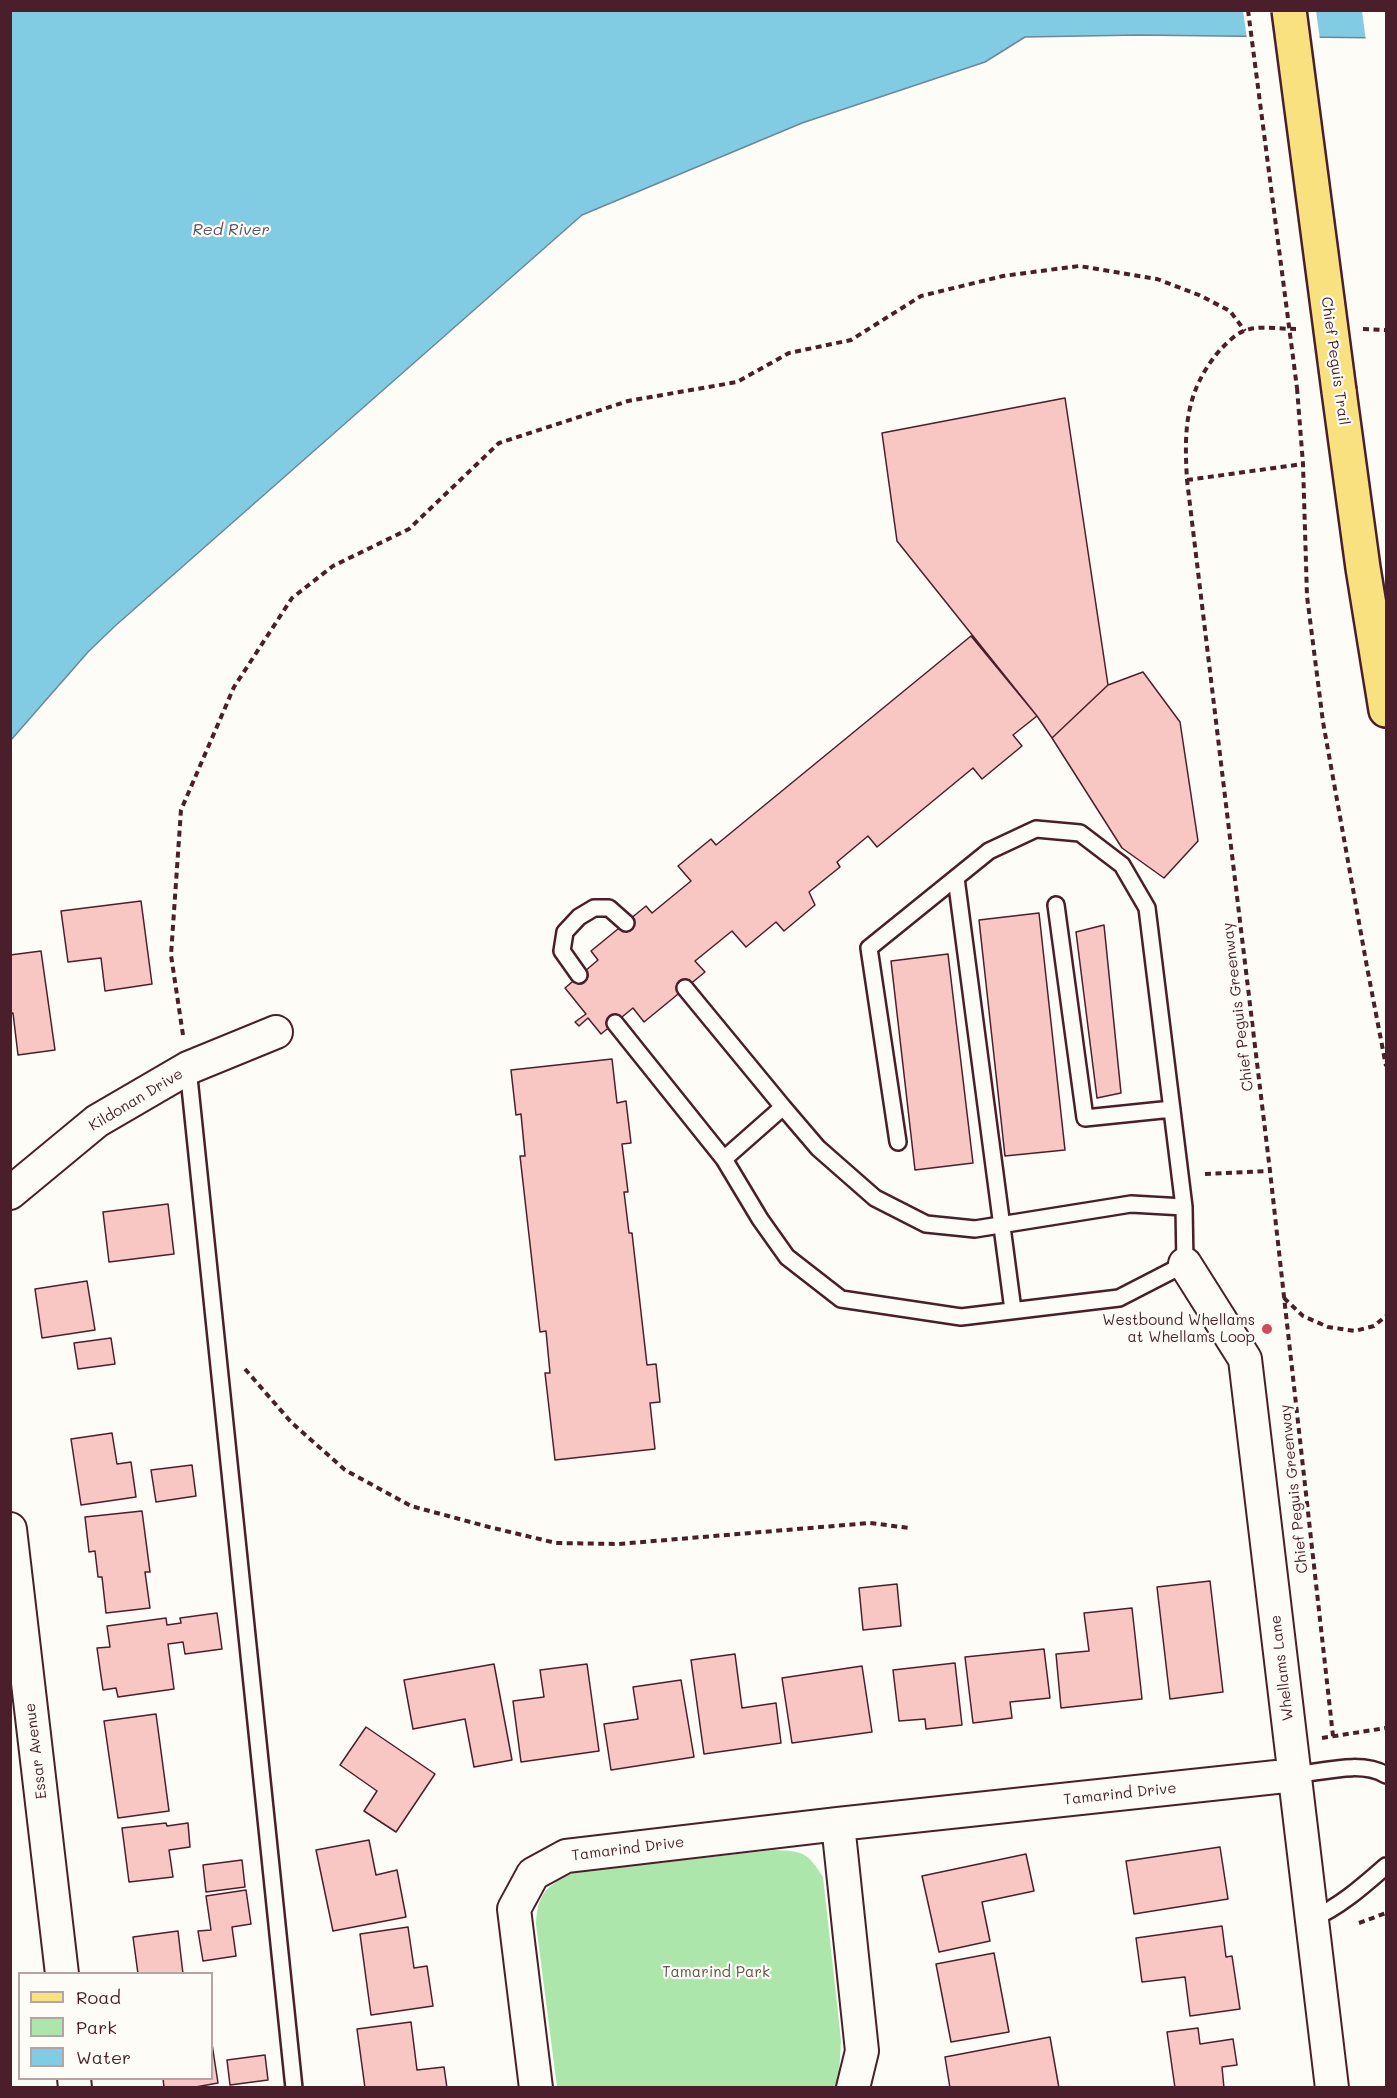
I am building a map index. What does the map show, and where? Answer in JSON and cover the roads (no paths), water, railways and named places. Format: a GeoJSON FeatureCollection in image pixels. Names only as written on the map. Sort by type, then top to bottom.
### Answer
{"type":"FeatureCollection","features":[{"type":"Feature","properties":{"kind":"main road","name":"Chief Peguis Trail"},"geometry":{"type":"LineString","coordinates":[[1289,10],[1363,568],[1386,710]]}},
{"type":"Feature","properties":{"kind":"street","name":"Kildonan Drive"},"geometry":{"type":"LineString","coordinates":[[10,1193],[97,1121],[188,1068],[276,1032]]}},
{"type":"Feature","properties":{"kind":"street","name":"Whellams Lane"},"geometry":{"type":"LineString","coordinates":[[1185,1264],[1245,1359],[1332,2088]]}},
{"type":"Feature","properties":{"kind":"street","name":"Essar Avenue"},"geometry":{"type":"LineString","coordinates":[[10,1529],[62,1972]]}},
{"type":"Feature","properties":{"kind":"street","name":"Tamarind Drive"},"geometry":{"type":"LineString","coordinates":[[537,2088],[514,1909],[533,1874],[566,1856],[1295,1775]]}},
{"type":"Feature","properties":{"kind":"street"},"geometry":{"type":"LineString","coordinates":[[838,1824],[862,2051],[853,2088]]}},
{"type":"Feature","properties":{"kind":"lane"},"geometry":{"type":"LineString","coordinates":[[615,1023],[724,1159],[760,1219],[787,1257],[841,1299],[960,1317],[1119,1298],[1185,1264],[1184,1207],[1147,908],[1122,865],[1080,833],[1036,829],[989,851],[869,948],[898,1142]]}},
{"type":"Feature","properties":{"kind":"lane"},"geometry":{"type":"LineString","coordinates":[[956,878],[1013,1310]]}},
{"type":"Feature","properties":{"kind":"lane"},"geometry":{"type":"LineString","coordinates":[[1056,905],[1085,1118],[1172,1109]]}},
{"type":"Feature","properties":{"kind":"lane"},"geometry":{"type":"LineString","coordinates":[[579,975],[562,951],[565,932],[579,917],[594,908],[609,909],[626,923]]}},
{"type":"Feature","properties":{"kind":"lane"},"geometry":{"type":"LineString","coordinates":[[685,988],[818,1148],[875,1198],[926,1224],[975,1229],[1131,1204],[1184,1207]]}},
{"type":"Feature","properties":{"kind":"lane"},"geometry":{"type":"LineString","coordinates":[[188,1068],[294,2088]]}},
{"type":"Feature","properties":{"kind":"lane"},"geometry":{"type":"LineString","coordinates":[[724,1159],[783,1107]]}},
{"type":"Feature","properties":{"kind":"lane"},"geometry":{"type":"LineString","coordinates":[[1295,1775],[1354,1768],[1368,1769],[1386,1775]]}},
{"type":"Feature","properties":{"kind":"lane"},"geometry":{"type":"LineString","coordinates":[[1312,1919],[1331,1911],[1386,1866]]}},
{"type":"Feature","properties":{"kind":"water","name":"Red River"},"geometry":{"type":"Polygon","coordinates":[[[11,11],[1386,11],[1386,38],[1139,35],[1025,37],[985,62],[802,123],[582,215],[115,626],[88,652],[11,740],[11,11]]]}},
{"type":"Feature","properties":{"kind":"place","name":"Westbound Whellams at Whellams Loop"},"geometry":{"type":"Point","coordinates":[1267,1329]}},
{"type":"Feature","properties":{"kind":"park label","name":"Tamarind Park"},"geometry":{"type":"Point","coordinates":[716,1972]}}]}
